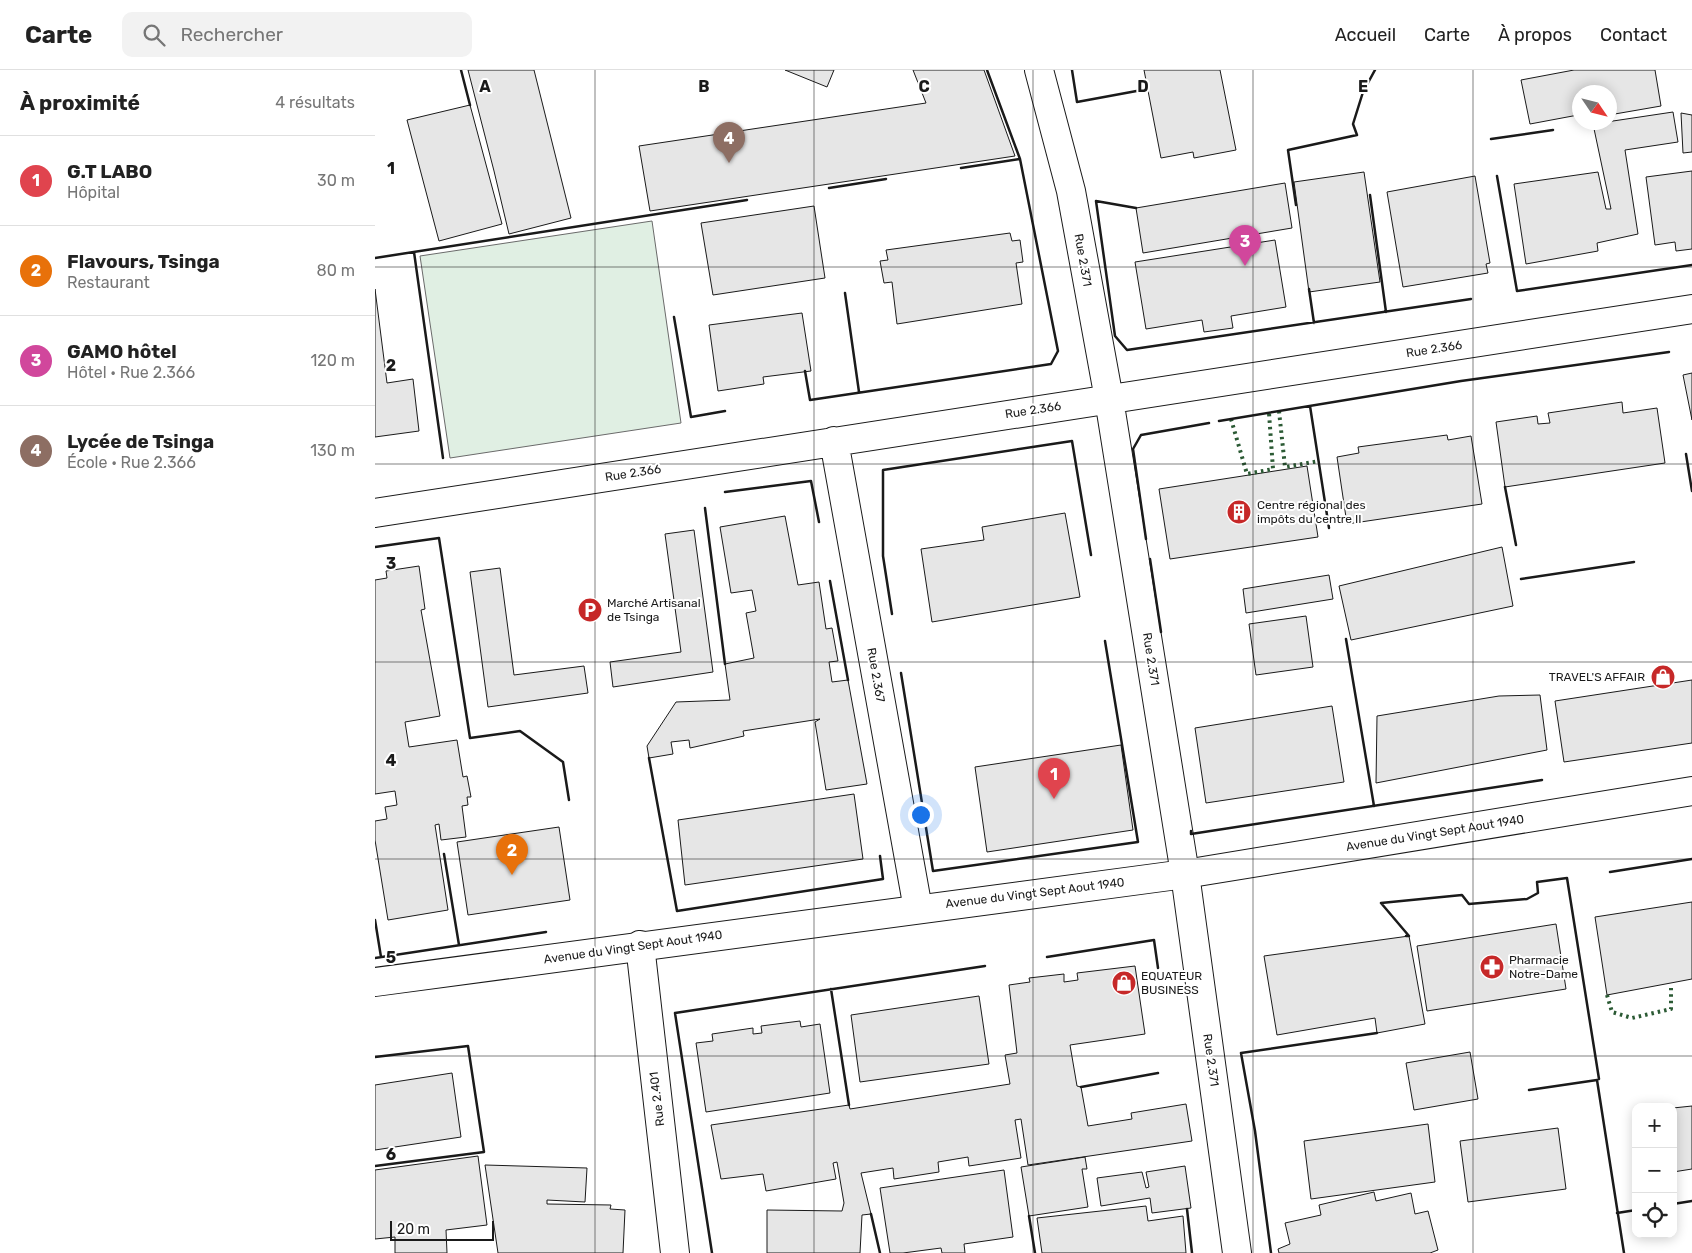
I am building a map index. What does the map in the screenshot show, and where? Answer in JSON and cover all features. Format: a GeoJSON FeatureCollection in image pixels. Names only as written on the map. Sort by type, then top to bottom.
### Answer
{"type":"FeatureCollection","features":[{"type":"Feature","properties":{"kind":"street","name":"Rue 2.371"},"geometry":{"type":"LineString","coordinates":[[1039,70],[1071,191],[1109,399],[1185,874],[1237,1253]]}},
{"type":"Feature","properties":{"kind":"street","name":"Rue 2.366"},"geometry":{"type":"LineString","coordinates":[[375,513],[1692,309]]}},
{"type":"Feature","properties":{"kind":"street","name":"Rue 2.367"},"geometry":{"type":"LineString","coordinates":[[834,441],[918,909]]}},
{"type":"Feature","properties":{"kind":"street","name":"Avenue du Vingt Sept Aout 1940"},"geometry":{"type":"LineString","coordinates":[[375,982],[1185,874],[1692,791]]}},
{"type":"Feature","properties":{"kind":"street","name":"Rue 2.401"},"geometry":{"type":"LineString","coordinates":[[640,946],[675,1253]]}},
{"type":"Feature","properties":{"kind":"green space"},"geometry":{"type":"Polygon","coordinates":[[[652,221],[681,423],[450,458],[420,256],[652,221]]]}},
{"type":"Feature","properties":{"kind":"building"},"geometry":{"type":"Polygon","coordinates":[[[468,70],[534,70],[571,218],[509,234],[468,70]]]}},
{"type":"Feature","properties":{"kind":"building"},"geometry":{"type":"Polygon","coordinates":[[[785,70],[834,70],[827,87],[785,70]]]}},
{"type":"Feature","properties":{"kind":"building"},"geometry":{"type":"Polygon","coordinates":[[[913,70],[984,70],[1015,156],[650,211],[639,146],[926,103],[913,70]]]}},
{"type":"Feature","properties":{"kind":"building"},"geometry":{"type":"Polygon","coordinates":[[[1144,70],[1220,70],[1236,150],[1194,158],[1193,152],[1161,158],[1144,70]]]}},
{"type":"Feature","properties":{"kind":"building"},"geometry":{"type":"Polygon","coordinates":[[[1574,70],[1655,70],[1661,106],[1617,114],[1617,85],[1572,85],[1572,116],[1530,124],[1521,80],[1574,70]]]}},
{"type":"Feature","properties":{"kind":"building"},"geometry":{"type":"Polygon","coordinates":[[[470,105],[502,224],[439,241],[407,120],[470,105]]]}},
{"type":"Feature","properties":{"kind":"building"},"geometry":{"type":"Polygon","coordinates":[[[1673,112],[1678,142],[1625,150],[1638,234],[1597,243],[1598,251],[1526,264],[1514,184],[1598,172],[1606,209],[1611,209],[1594,130],[1617,130],[1617,120],[1673,112]]]}},
{"type":"Feature","properties":{"kind":"building"},"geometry":{"type":"Polygon","coordinates":[[[1681,113],[1692,115],[1692,152],[1683,153],[1681,113]]]}},
{"type":"Feature","properties":{"kind":"building"},"geometry":{"type":"Polygon","coordinates":[[[1692,171],[1692,249],[1676,251],[1675,242],[1655,245],[1646,177],[1692,171]]]}},
{"type":"Feature","properties":{"kind":"building"},"geometry":{"type":"Polygon","coordinates":[[[1364,172],[1380,282],[1309,292],[1294,182],[1364,172]]]}},
{"type":"Feature","properties":{"kind":"building"},"geometry":{"type":"Polygon","coordinates":[[[1475,176],[1490,263],[1486,264],[1488,273],[1403,287],[1387,192],[1475,176]]]}},
{"type":"Feature","properties":{"kind":"building"},"geometry":{"type":"Polygon","coordinates":[[[1285,183],[1292,228],[1143,253],[1136,208],[1285,183]]]}},
{"type":"Feature","properties":{"kind":"building"},"geometry":{"type":"Polygon","coordinates":[[[814,206],[825,278],[713,295],[701,223],[814,206]]]}},
{"type":"Feature","properties":{"kind":"building"},"geometry":{"type":"Polygon","coordinates":[[[1010,233],[1012,241],[1020,240],[1023,262],[1016,263],[1022,304],[897,324],[892,282],[884,283],[880,261],[888,260],[886,250],[1010,233]]]}},
{"type":"Feature","properties":{"kind":"building"},"geometry":{"type":"Polygon","coordinates":[[[1275,240],[1286,307],[1231,316],[1233,328],[1204,332],[1202,320],[1146,329],[1135,262],[1275,240]]]}},
{"type":"Feature","properties":{"kind":"building"},"geometry":{"type":"Polygon","coordinates":[[[375,289],[387,383],[413,379],[419,431],[375,437],[375,289]]]}},
{"type":"Feature","properties":{"kind":"building"},"geometry":{"type":"Polygon","coordinates":[[[802,313],[811,371],[763,377],[764,384],[718,391],[709,325],[802,313]]]}},
{"type":"Feature","properties":{"kind":"building"},"geometry":{"type":"Polygon","coordinates":[[[1692,373],[1692,420],[1683,375],[1692,373]]]}},
{"type":"Feature","properties":{"kind":"building"},"geometry":{"type":"Polygon","coordinates":[[[1622,402],[1623,413],[1657,408],[1665,463],[1505,487],[1496,422],[1537,416],[1538,424],[1550,423],[1548,413],[1622,402]]]}},
{"type":"Feature","properties":{"kind":"building"},"geometry":{"type":"Polygon","coordinates":[[[1447,435],[1448,440],[1471,436],[1482,504],[1347,524],[1337,457],[1359,453],[1358,447],[1447,435]]]}},
{"type":"Feature","properties":{"kind":"building","name":"Centre régional des impôts du centre II"},"geometry":{"type":"Polygon","coordinates":[[[1307,466],[1318,537],[1170,559],[1159,489],[1307,466]]]}},
{"type":"Feature","properties":{"kind":"building"},"geometry":{"type":"Polygon","coordinates":[[[1065,513],[1080,597],[932,622],[921,549],[984,540],[982,527],[1065,513]]]}},
{"type":"Feature","properties":{"kind":"building"},"geometry":{"type":"Polygon","coordinates":[[[785,516],[798,585],[819,582],[826,629],[832,628],[838,661],[829,662],[832,682],[848,680],[867,784],[826,790],[815,722],[820,719],[743,731],[744,736],[690,748],[689,740],[671,742],[673,754],[649,758],[647,746],[676,702],[730,700],[725,664],[754,658],[746,613],[756,611],[752,590],[731,593],[720,527],[785,516]]]}},
{"type":"Feature","properties":{"kind":"building"},"geometry":{"type":"Polygon","coordinates":[[[694,530],[713,672],[613,687],[610,662],[681,652],[665,534],[694,530]]]}},
{"type":"Feature","properties":{"kind":"building"},"geometry":{"type":"Polygon","coordinates":[[[1502,547],[1513,606],[1351,640],[1339,586],[1502,547]]]}},
{"type":"Feature","properties":{"kind":"building"},"geometry":{"type":"Polygon","coordinates":[[[419,566],[425,609],[421,610],[440,716],[405,722],[409,747],[457,740],[463,777],[467,776],[471,797],[467,797],[468,805],[462,806],[466,837],[441,840],[439,824],[435,825],[448,910],[388,920],[375,840],[375,821],[387,819],[385,807],[397,805],[395,791],[375,794],[375,580],[387,578],[386,571],[419,566]]]}},
{"type":"Feature","properties":{"kind":"building"},"geometry":{"type":"Polygon","coordinates":[[[500,568],[514,675],[584,666],[588,693],[488,707],[470,572],[500,568]]]}},
{"type":"Feature","properties":{"kind":"building"},"geometry":{"type":"Polygon","coordinates":[[[1329,575],[1333,599],[1246,613],[1243,589],[1329,575]]]}},
{"type":"Feature","properties":{"kind":"building"},"geometry":{"type":"Polygon","coordinates":[[[1306,616],[1313,667],[1256,675],[1249,624],[1306,616]]]}},
{"type":"Feature","properties":{"kind":"building"},"geometry":{"type":"Polygon","coordinates":[[[1692,680],[1692,743],[1564,762],[1555,701],[1692,680]]]}},
{"type":"Feature","properties":{"kind":"building"},"geometry":{"type":"Polygon","coordinates":[[[1540,695],[1547,750],[1376,783],[1377,716],[1499,696],[1540,695]]]}},
{"type":"Feature","properties":{"kind":"building"},"geometry":{"type":"Polygon","coordinates":[[[1332,706],[1344,782],[1206,803],[1195,728],[1332,706]]]}},
{"type":"Feature","properties":{"kind":"building"},"geometry":{"type":"Polygon","coordinates":[[[1121,745],[1133,830],[987,852],[975,767],[1121,745]]]}},
{"type":"Feature","properties":{"kind":"building"},"geometry":{"type":"Polygon","coordinates":[[[854,794],[863,859],[685,885],[678,820],[854,794]]]}},
{"type":"Feature","properties":{"kind":"building"},"geometry":{"type":"Polygon","coordinates":[[[559,827],[570,900],[468,915],[457,842],[559,827]]]}},
{"type":"Feature","properties":{"kind":"building"},"geometry":{"type":"Polygon","coordinates":[[[1692,902],[1692,979],[1607,995],[1595,917],[1692,902]]]}},
{"type":"Feature","properties":{"kind":"building","name":"Pharmacie Notre-Dame"},"geometry":{"type":"Polygon","coordinates":[[[1556,924],[1566,989],[1427,1011],[1417,946],[1556,924]]]}},
{"type":"Feature","properties":{"kind":"building"},"geometry":{"type":"Polygon","coordinates":[[[1409,936],[1425,1024],[1377,1033],[1375,1018],[1277,1035],[1264,956],[1409,936]]]}},
{"type":"Feature","properties":{"kind":"building"},"geometry":{"type":"Polygon","coordinates":[[[1135,966],[1145,1034],[1070,1045],[1077,1086],[1081,1087],[1088,1126],[1132,1119],[1131,1113],[1186,1104],[1192,1141],[1028,1165],[1021,1119],[1015,1120],[1021,1158],[969,1166],[968,1157],[938,1162],[939,1172],[894,1179],[893,1168],[861,1173],[871,1214],[862,1215],[860,1253],[767,1253],[767,1210],[842,1211],[844,1203],[837,1162],[833,1163],[836,1179],[766,1191],[763,1174],[721,1179],[711,1125],[849,1105],[850,1109],[1010,1084],[1005,1055],[1017,1053],[1009,985],[1030,982],[1029,978],[1064,974],[1064,982],[1078,980],[1077,973],[1135,966]]]}},
{"type":"Feature","properties":{"kind":"building"},"geometry":{"type":"Polygon","coordinates":[[[979,996],[989,1064],[860,1082],[851,1015],[979,996]]]}},
{"type":"Feature","properties":{"kind":"building"},"geometry":{"type":"Polygon","coordinates":[[[800,1021],[801,1027],[820,1024],[830,1093],[706,1112],[696,1043],[713,1041],[712,1034],[753,1028],[753,1034],[762,1033],[761,1026],[800,1021]]]}},
{"type":"Feature","properties":{"kind":"building"},"geometry":{"type":"Polygon","coordinates":[[[1470,1052],[1478,1099],[1414,1110],[1406,1063],[1470,1052]]]}},
{"type":"Feature","properties":{"kind":"building"},"geometry":{"type":"Polygon","coordinates":[[[452,1073],[461,1137],[375,1150],[375,1085],[452,1073]]]}},
{"type":"Feature","properties":{"kind":"building"},"geometry":{"type":"Polygon","coordinates":[[[1692,1106],[1692,1169],[1677,1171],[1677,1148],[1677,1108],[1692,1106]]]}},
{"type":"Feature","properties":{"kind":"building"},"geometry":{"type":"Polygon","coordinates":[[[1428,1124],[1435,1182],[1311,1199],[1304,1141],[1428,1124]]]}},
{"type":"Feature","properties":{"kind":"building"},"geometry":{"type":"Polygon","coordinates":[[[1558,1128],[1566,1189],[1468,1202],[1460,1141],[1558,1128]]]}},
{"type":"Feature","properties":{"kind":"building"},"geometry":{"type":"Polygon","coordinates":[[[478,1156],[487,1225],[446,1230],[447,1253],[395,1253],[395,1237],[375,1239],[375,1170],[478,1156]]]}},
{"type":"Feature","properties":{"kind":"building"},"geometry":{"type":"Polygon","coordinates":[[[1085,1157],[1087,1169],[1082,1169],[1088,1207],[1029,1216],[1021,1167],[1085,1157]]]}},
{"type":"Feature","properties":{"kind":"building"},"geometry":{"type":"Polygon","coordinates":[[[485,1165],[587,1168],[585,1202],[547,1200],[547,1204],[611,1205],[610,1209],[625,1210],[623,1253],[498,1253],[485,1165]]]}},
{"type":"Feature","properties":{"kind":"building"},"geometry":{"type":"Polygon","coordinates":[[[1185,1166],[1191,1208],[1152,1213],[1150,1198],[1101,1206],[1097,1178],[1142,1172],[1146,1188],[1149,1187],[1146,1172],[1185,1166]]]}},
{"type":"Feature","properties":{"kind":"building"},"geometry":{"type":"Polygon","coordinates":[[[1004,1170],[1013,1237],[964,1244],[965,1253],[942,1253],[941,1248],[890,1253],[880,1188],[1004,1170]]]}},
{"type":"Feature","properties":{"kind":"building"},"geometry":{"type":"Polygon","coordinates":[[[1374,1192],[1376,1201],[1411,1193],[1415,1214],[1428,1211],[1438,1250],[1430,1253],[1279,1253],[1278,1249],[1290,1244],[1285,1223],[1321,1215],[1319,1205],[1374,1192]]]}},
{"type":"Feature","properties":{"kind":"building"},"geometry":{"type":"Polygon","coordinates":[[[1146,1206],[1148,1221],[1183,1216],[1186,1253],[1042,1253],[1037,1218],[1146,1206]]]}},
{"type":"Feature","properties":{"kind":"hedge"},"geometry":{"type":"LineString","coordinates":[[1279,411],[1285,467],[1319,461]]}},
{"type":"Feature","properties":{"kind":"hedge"},"geometry":{"type":"LineString","coordinates":[[1231,419],[1247,474],[1273,469],[1269,413]]}},
{"type":"Feature","properties":{"kind":"hedge"},"geometry":{"type":"LineString","coordinates":[[1607,995],[1612,1012],[1632,1018],[1671,1009],[1671,988]]}},
{"type":"Feature","properties":{"kind":"wall"},"geometry":{"type":"LineString","coordinates":[[461,70],[470,105]]}},
{"type":"Feature","properties":{"kind":"wall"},"geometry":{"type":"LineString","coordinates":[[805,371],[810,400],[1051,364],[1058,351],[1020,159],[987,70]]}},
{"type":"Feature","properties":{"kind":"wall"},"geometry":{"type":"LineString","coordinates":[[1072,70],[1077,102],[1142,90]]}},
{"type":"Feature","properties":{"kind":"wall"},"geometry":{"type":"LineString","coordinates":[[1296,205],[1288,150],[1357,135],[1353,124],[1363,92],[1375,70]]}},
{"type":"Feature","properties":{"kind":"wall"},"geometry":{"type":"LineString","coordinates":[[1491,139],[1553,130]]}},
{"type":"Feature","properties":{"kind":"wall"},"geometry":{"type":"LineString","coordinates":[[961,168],[1020,159]]}},
{"type":"Feature","properties":{"kind":"wall"},"geometry":{"type":"LineString","coordinates":[[1497,176],[1517,291],[1692,265]]}},
{"type":"Feature","properties":{"kind":"wall"},"geometry":{"type":"LineString","coordinates":[[829,188],[886,179]]}},
{"type":"Feature","properties":{"kind":"wall"},"geometry":{"type":"LineString","coordinates":[[1370,195],[1386,312]]}},
{"type":"Feature","properties":{"kind":"wall"},"geometry":{"type":"LineString","coordinates":[[375,258],[747,200]]}},
{"type":"Feature","properties":{"kind":"wall"},"geometry":{"type":"LineString","coordinates":[[1136,208],[1096,201],[1115,336],[1127,350],[1471,299]]}},
{"type":"Feature","properties":{"kind":"wall"},"geometry":{"type":"LineString","coordinates":[[414,252],[443,458]]}},
{"type":"Feature","properties":{"kind":"wall"},"geometry":{"type":"LineString","coordinates":[[1309,289],[1314,323]]}},
{"type":"Feature","properties":{"kind":"wall"},"geometry":{"type":"LineString","coordinates":[[845,293],[859,392]]}},
{"type":"Feature","properties":{"kind":"wall"},"geometry":{"type":"LineString","coordinates":[[674,317],[691,417],[725,411]]}},
{"type":"Feature","properties":{"kind":"wall"},"geometry":{"type":"LineString","coordinates":[[1219,421],[1461,381],[1669,352]]}},
{"type":"Feature","properties":{"kind":"wall"},"geometry":{"type":"LineString","coordinates":[[1310,406],[1329,528]]}},
{"type":"Feature","properties":{"kind":"wall"},"geometry":{"type":"LineString","coordinates":[[1146,539],[1133,449],[1141,435],[1209,423]]}},
{"type":"Feature","properties":{"kind":"wall"},"geometry":{"type":"LineString","coordinates":[[892,614],[883,556],[883,470],[1072,441],[1091,555]]}},
{"type":"Feature","properties":{"kind":"wall"},"geometry":{"type":"LineString","coordinates":[[1686,454],[1692,491]]}},
{"type":"Feature","properties":{"kind":"wall"},"geometry":{"type":"LineString","coordinates":[[725,492],[811,481],[819,522]]}},
{"type":"Feature","properties":{"kind":"wall"},"geometry":{"type":"LineString","coordinates":[[1505,487],[1516,545]]}},
{"type":"Feature","properties":{"kind":"wall"},"geometry":{"type":"LineString","coordinates":[[705,508],[725,664]]}},
{"type":"Feature","properties":{"kind":"wall"},"geometry":{"type":"LineString","coordinates":[[375,547],[439,538],[470,738],[520,731],[563,762],[569,800]]}},
{"type":"Feature","properties":{"kind":"wall"},"geometry":{"type":"LineString","coordinates":[[1150,559],[1161,632]]}},
{"type":"Feature","properties":{"kind":"wall"},"geometry":{"type":"LineString","coordinates":[[1521,579],[1634,562]]}},
{"type":"Feature","properties":{"kind":"wall"},"geometry":{"type":"LineString","coordinates":[[830,581],[848,680]]}},
{"type":"Feature","properties":{"kind":"wall"},"geometry":{"type":"LineString","coordinates":[[1346,639],[1374,806]]}},
{"type":"Feature","properties":{"kind":"wall"},"geometry":{"type":"LineString","coordinates":[[901,673],[933,871],[1138,842],[1105,641]]}},
{"type":"Feature","properties":{"kind":"wall"},"geometry":{"type":"LineString","coordinates":[[649,758],[677,911],[883,879],[880,856]]}},
{"type":"Feature","properties":{"kind":"wall"},"geometry":{"type":"LineString","coordinates":[[1191,831],[1191,834],[1542,780]]}},
{"type":"Feature","properties":{"kind":"wall"},"geometry":{"type":"LineString","coordinates":[[444,854],[459,945]]}},
{"type":"Feature","properties":{"kind":"wall"},"geometry":{"type":"LineString","coordinates":[[1610,872],[1692,859]]}},
{"type":"Feature","properties":{"kind":"wall"},"geometry":{"type":"LineString","coordinates":[[1406,936],[1409,936],[1381,903],[1462,895],[1469,904],[1527,899],[1538,893],[1537,882],[1567,878],[1599,1079]]}},
{"type":"Feature","properties":{"kind":"wall"},"geometry":{"type":"LineString","coordinates":[[375,920],[381,957]]}},
{"type":"Feature","properties":{"kind":"wall"},"geometry":{"type":"LineString","coordinates":[[375,958],[546,932]]}},
{"type":"Feature","properties":{"kind":"wall"},"geometry":{"type":"LineString","coordinates":[[1047,957],[1154,940],[1158,968]]}},
{"type":"Feature","properties":{"kind":"wall"},"geometry":{"type":"LineString","coordinates":[[712,1253],[675,1013],[985,966]]}},
{"type":"Feature","properties":{"kind":"wall"},"geometry":{"type":"LineString","coordinates":[[831,989],[849,1105]]}},
{"type":"Feature","properties":{"kind":"wall"},"geometry":{"type":"LineString","coordinates":[[1271,1253],[1255,1131],[1241,1053],[1377,1033]]}},
{"type":"Feature","properties":{"kind":"wall"},"geometry":{"type":"LineString","coordinates":[[375,1057],[468,1046],[484,1152],[375,1166]]}},
{"type":"Feature","properties":{"kind":"wall"},"geometry":{"type":"LineString","coordinates":[[1081,1087],[1158,1073]]}},
{"type":"Feature","properties":{"kind":"wall"},"geometry":{"type":"LineString","coordinates":[[1529,1090],[1597,1080],[1624,1253]]}},
{"type":"Feature","properties":{"kind":"wall"},"geometry":{"type":"LineString","coordinates":[[1677,1203],[1692,1201]]}},
{"type":"Feature","properties":{"kind":"wall"},"geometry":{"type":"LineString","coordinates":[[1187,1209],[1192,1253]]}},
{"type":"Feature","properties":{"kind":"wall"},"geometry":{"type":"LineString","coordinates":[[1617,1213],[1632,1211]]}},
{"type":"Feature","properties":{"kind":"wall"},"geometry":{"type":"LineString","coordinates":[[871,1214],[880,1253]]}},
{"type":"Feature","properties":{"kind":"wall"},"geometry":{"type":"LineString","coordinates":[[1029,1216],[1035,1253]]}},
{"type":"Feature","properties":{"kind":"place","name":"Lycée de Tsinga"},"geometry":{"type":"Point","coordinates":[729,163]}},
{"type":"Feature","properties":{"kind":"place","name":"GAMO hôtel"},"geometry":{"type":"Point","coordinates":[1245,266]}},
{"type":"Feature","properties":{"kind":"place","name":"Centre régional des impôts du centre II"},"geometry":{"type":"Point","coordinates":[1239,512]}},
{"type":"Feature","properties":{"kind":"place","name":"Marché Artisanal de Tsinga"},"geometry":{"type":"Point","coordinates":[590,610]}},
{"type":"Feature","properties":{"kind":"place","name":"TRAVEL'S AFFAIR"},"geometry":{"type":"Point","coordinates":[1663,677]}},
{"type":"Feature","properties":{"kind":"place","name":"G.T LABO"},"geometry":{"type":"Point","coordinates":[1054,799]}},
{"type":"Feature","properties":{"kind":"place","name":"Flavours, Tsinga"},"geometry":{"type":"Point","coordinates":[512,875]}},
{"type":"Feature","properties":{"kind":"place","name":"Pharmacie Notre-Dame"},"geometry":{"type":"Point","coordinates":[1492,967]}},
{"type":"Feature","properties":{"kind":"place","name":"EQUATEUR BUSINESS"},"geometry":{"type":"Point","coordinates":[1124,983]}}]}
